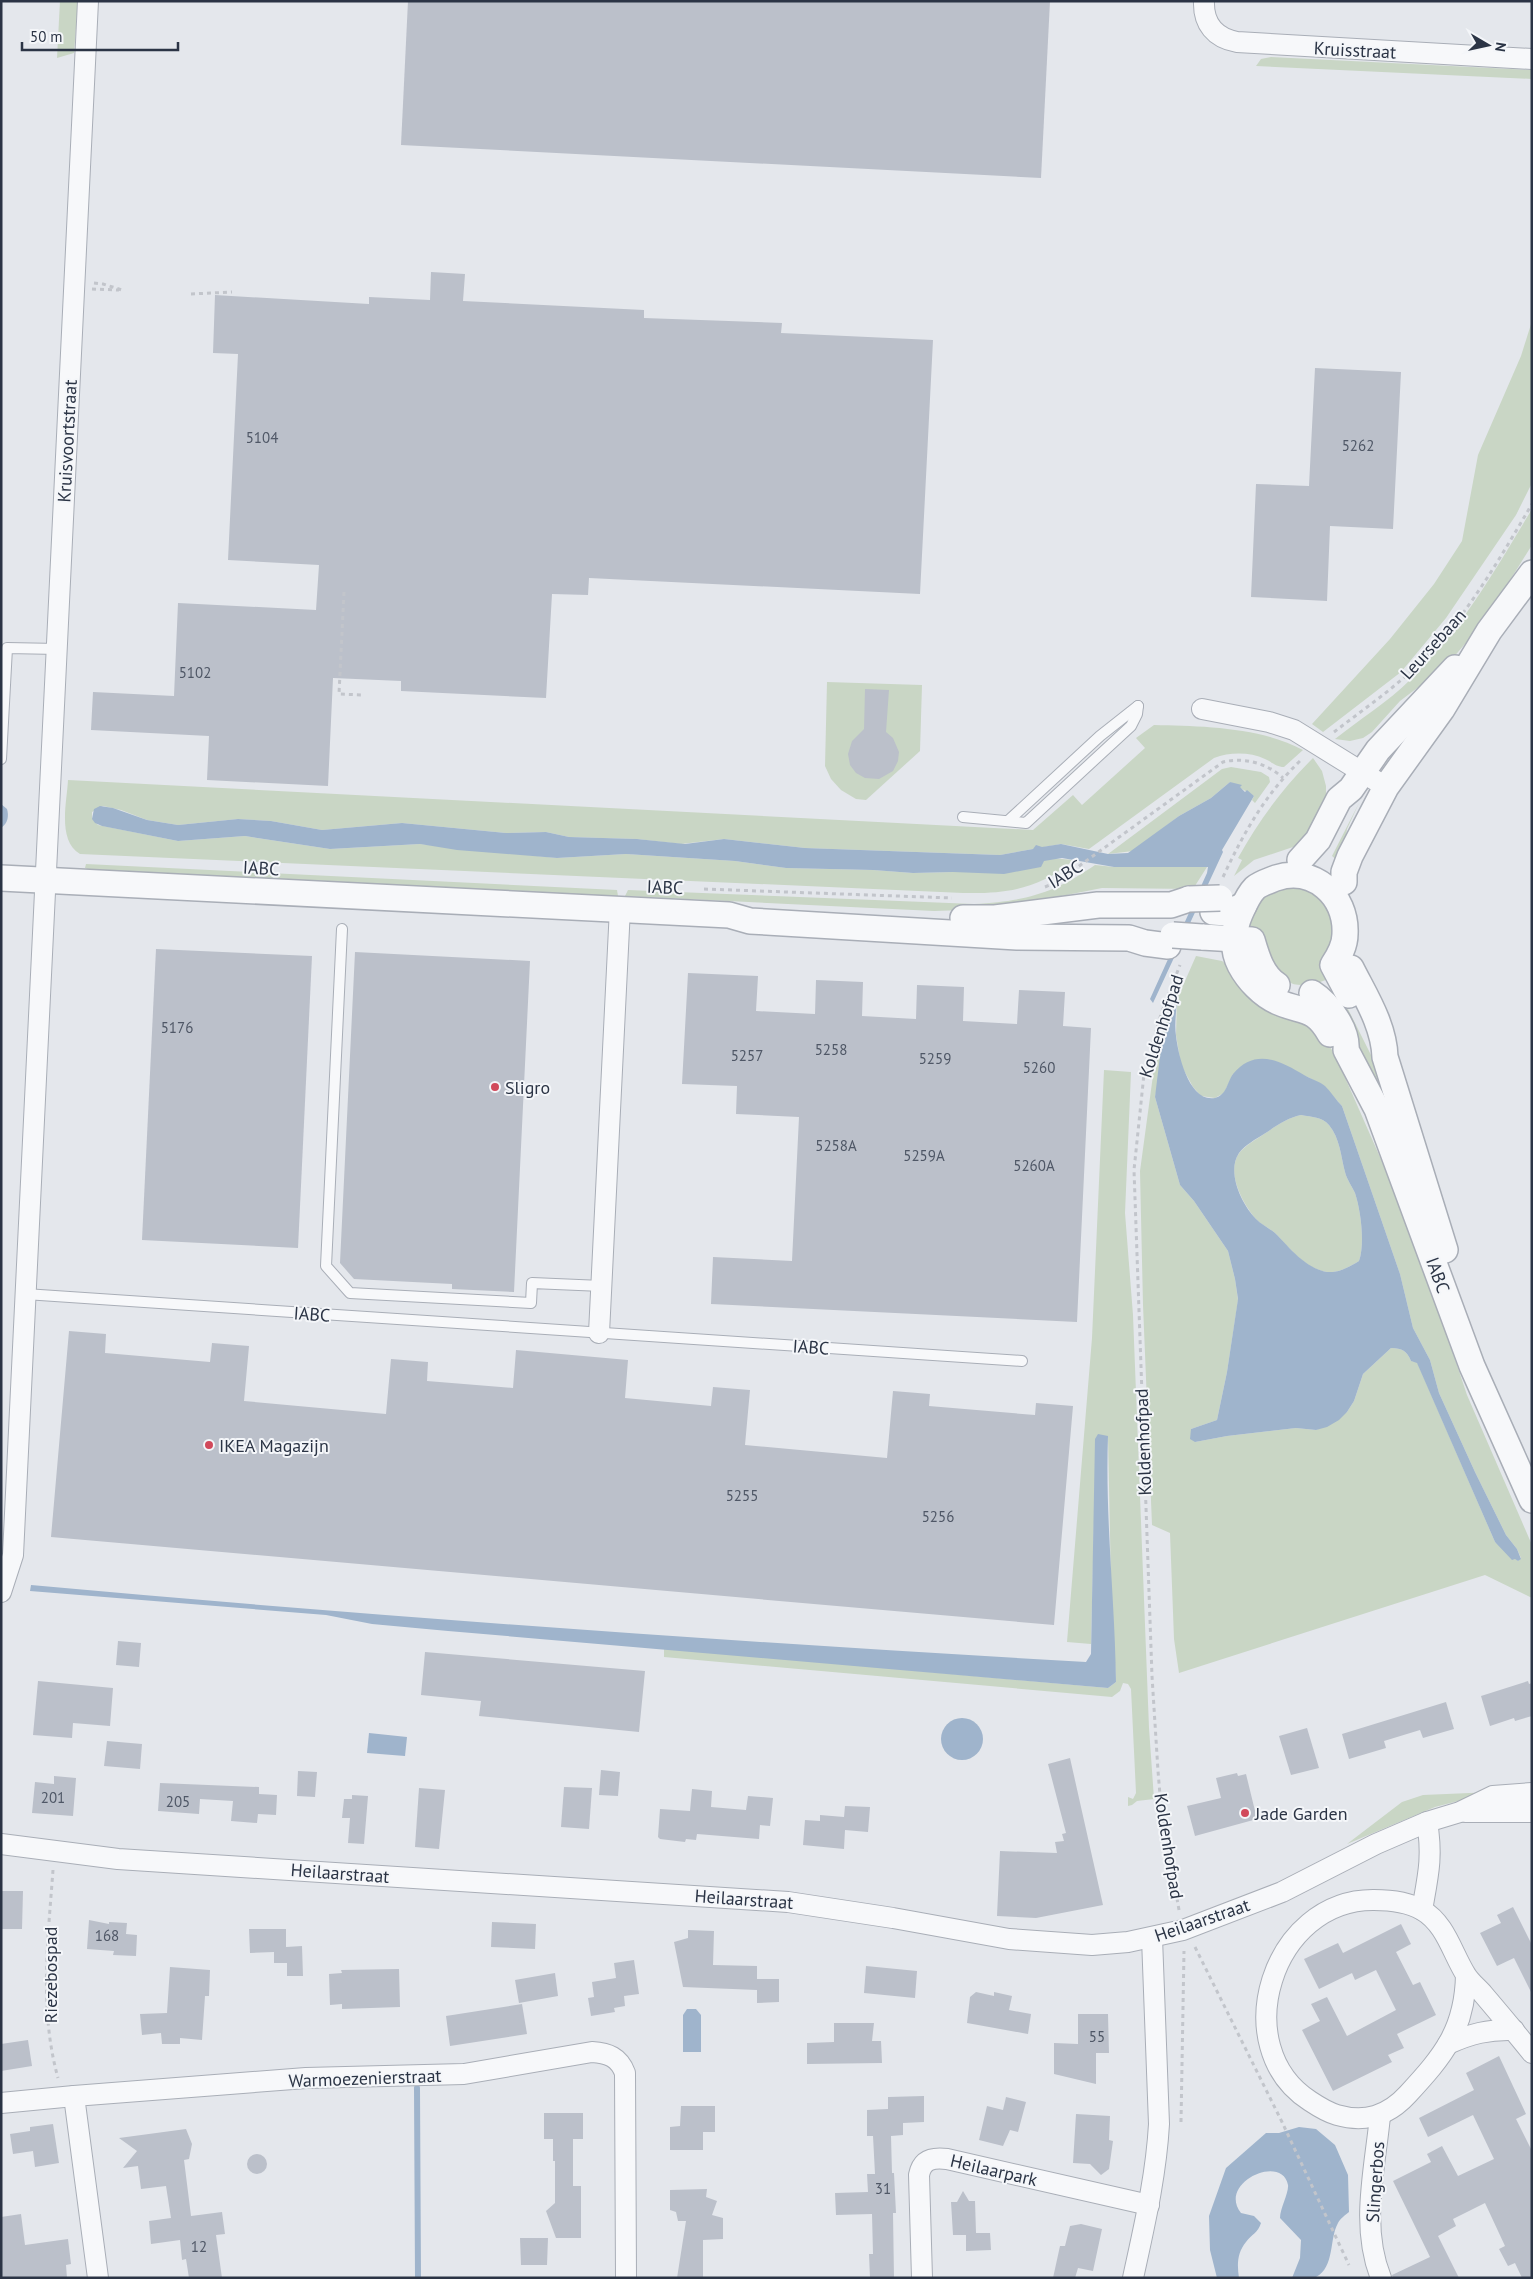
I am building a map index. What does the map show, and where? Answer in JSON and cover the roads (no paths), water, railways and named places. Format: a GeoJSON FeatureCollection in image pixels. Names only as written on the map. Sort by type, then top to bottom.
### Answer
{"type":"FeatureCollection","features":[{"type":"Feature","properties":{"kind":"street","name":"Kruisvoortstraat"},"geometry":{"type":"LineString","coordinates":[[46,881],[88,1]]}},
{"type":"Feature","properties":{"kind":"street","name":"Kruisstraat"},"geometry":{"type":"LineString","coordinates":[[1204,1],[1205,19],[1213,31],[1225,40],[1532,59]]}},
{"type":"Feature","properties":{"kind":"street","name":"Leursebaan"},"geometry":{"type":"LineString","coordinates":[[1344,882],[1344,872],[1350,856],[1386,786],[1442,709],[1490,631],[1532,573]]}},
{"type":"Feature","properties":{"kind":"street","name":"Leursebaan"},"geometry":{"type":"LineString","coordinates":[[1310,868],[1349,804],[1356,780],[1396,728],[1490,631]]}},
{"type":"Feature","properties":{"kind":"street"},"geometry":{"type":"LineString","coordinates":[[1202,709],[1294,730],[1317,745],[1356,780],[1386,786]]}},
{"type":"Feature","properties":{"kind":"street"},"geometry":{"type":"LineString","coordinates":[[1235,946],[1236,927],[1227,896],[1310,868],[1334,872],[1344,882],[1356,900],[1360,918],[1361,942],[1355,963],[1346,974],[1311,1002]]}},
{"type":"Feature","properties":{"kind":"street","name":"IABC"},"geometry":{"type":"LineString","coordinates":[[1310,868],[1339,901],[1344,917],[1345,934],[1343,946],[1333,965],[1346,974],[1372,1010],[1385,1040],[1385,1057],[1455,1282],[1484,1361],[1532,1468]]}},
{"type":"Feature","properties":{"kind":"street","name":"IABC"},"geometry":{"type":"LineString","coordinates":[[1,878],[729,914],[760,921],[1017,937],[1129,938],[1144,933],[1184,945],[1235,946],[1252,940],[1258,963],[1272,981],[1311,1002],[1322,999],[1347,1040],[1346,1050],[1377,1110],[1482,1392],[1532,1500]]}},
{"type":"Feature","properties":{"kind":"street"},"geometry":{"type":"LineString","coordinates":[[1,1592],[13,1555],[46,881]]}},
{"type":"Feature","properties":{"kind":"street","name":"IABC"},"geometry":{"type":"LineString","coordinates":[[729,914],[749,910],[876,916],[995,918],[1098,905],[1181,905],[1227,896]]}},
{"type":"Feature","properties":{"kind":"street"},"geometry":{"type":"LineString","coordinates":[[600,1333],[620,908]]}},
{"type":"Feature","properties":{"kind":"street","name":"Heilaarstraat"},"geometry":{"type":"LineString","coordinates":[[1,1844],[118,1859],[788,1902],[1033,1942],[1092,1945],[1152,1938],[1183,1930],[1282,1892],[1376,1844],[1427,1822],[1460,1812],[1493,1796],[1532,1793]]}},
{"type":"Feature","properties":{"kind":"street","name":"Heilaarstraat"},"geometry":{"type":"LineString","coordinates":[[1460,1812],[1532,1812]]}},
{"type":"Feature","properties":{"kind":"street"},"geometry":{"type":"LineString","coordinates":[[1422,1910],[1430,1865],[1431,1846],[1427,1822]]}},
{"type":"Feature","properties":{"kind":"street","name":"Slingerbos"},"geometry":{"type":"LineString","coordinates":[[1466,1976],[1466,2000],[1460,2021],[1448,2044],[1436,2062],[1406,2096],[1391,2110],[1380,2116],[1363,2119],[1347,2118],[1328,2113],[1304,2098],[1286,2082],[1276,2063],[1270,2045],[1266,2019],[1270,1989],[1279,1962],[1293,1938],[1313,1919],[1335,1906],[1361,1900],[1386,1900],[1422,1910],[1441,1927],[1466,1976],[1532,2053]]}},
{"type":"Feature","properties":{"kind":"street"},"geometry":{"type":"LineString","coordinates":[[1133,2278],[1156,2166],[1159,2124],[1152,1938]]}},
{"type":"Feature","properties":{"kind":"street"},"geometry":{"type":"LineString","coordinates":[[1448,2044],[1478,2032],[1496,2029],[1514,2030]]}},
{"type":"Feature","properties":{"kind":"street","name":"Warmoezenierstraat"},"geometry":{"type":"LineString","coordinates":[[1,2103],[68,2096],[306,2078],[456,2075],[585,2053],[604,2053],[617,2059],[621,2064],[625,2078],[626,2278]]}},
{"type":"Feature","properties":{"kind":"street"},"geometry":{"type":"LineString","coordinates":[[68,2096],[98,2278]]}},
{"type":"Feature","properties":{"kind":"street","name":"Slingerbos"},"geometry":{"type":"LineString","coordinates":[[1380,2116],[1370,2207],[1372,2237],[1381,2278]]}},
{"type":"Feature","properties":{"kind":"street","name":"Heilaarpark"},"geometry":{"type":"LineString","coordinates":[[922,2278],[919,2175],[923,2164],[930,2159],[946,2160],[1149,2205]]}},
{"type":"Feature","properties":{"kind":"lane"},"geometry":{"type":"LineString","coordinates":[[1,759],[7,648],[58,649]]}},
{"type":"Feature","properties":{"kind":"lane"},"geometry":{"type":"LineString","coordinates":[[963,817],[1026,823],[1131,726],[1137,714],[1138,706]]}},
{"type":"Feature","properties":{"kind":"lane"},"geometry":{"type":"LineString","coordinates":[[342,928],[326,1266],[350,1293],[531,1302],[532,1283],[602,1286]]}},
{"type":"Feature","properties":{"kind":"lane","name":"IABC"},"geometry":{"type":"LineString","coordinates":[[25,1294],[1022,1361]]}},
{"type":"Feature","properties":{"kind":"water"},"geometry":{"type":"Polygon","coordinates":[[[1230,782],[1242,785],[1240,787],[1245,792],[1247,790],[1254,796],[1222,850],[1223,852],[1153,1003],[1150,999],[1208,867],[1114,867],[1062,858],[1044,861],[1041,867],[1004,874],[913,873],[786,868],[735,861],[626,854],[557,858],[457,850],[420,844],[330,849],[245,836],[178,841],[102,826],[95,823],[92,819],[94,809],[100,806],[113,808],[147,820],[178,825],[238,819],[271,821],[322,830],[402,823],[506,833],[546,832],[569,837],[637,839],[685,844],[724,839],[805,848],[1000,855],[1033,849],[1036,845],[1042,847],[1061,844],[1108,854],[1128,853],[1179,816],[1211,798],[1230,782]]]}},
{"type":"Feature","properties":{"kind":"water"},"geometry":{"type":"Polygon","coordinates":[[[1,804],[7,809],[8,814],[7,822],[1,828],[1,804]]]}},
{"type":"Feature","properties":{"kind":"water"},"geometry":{"type":"Polygon","coordinates":[[[1177,994],[1175,1031],[1179,1054],[1186,1076],[1198,1093],[1206,1098],[1215,1098],[1222,1094],[1233,1074],[1241,1066],[1250,1061],[1268,1059],[1286,1065],[1323,1084],[1342,1106],[1400,1274],[1413,1328],[1430,1360],[1439,1393],[1475,1472],[1506,1535],[1517,1549],[1521,1559],[1518,1561],[1512,1560],[1495,1542],[1417,1363],[1411,1361],[1406,1352],[1401,1349],[1391,1348],[1363,1374],[1354,1401],[1347,1412],[1339,1420],[1327,1427],[1316,1430],[1296,1428],[1227,1436],[1195,1442],[1190,1439],[1191,1429],[1217,1420],[1227,1372],[1238,1299],[1228,1251],[1194,1201],[1180,1185],[1155,1097],[1161,1048],[1177,994]],[[1301,1115],[1277,1125],[1244,1147],[1235,1161],[1234,1169],[1237,1188],[1251,1213],[1258,1221],[1275,1233],[1292,1251],[1305,1262],[1319,1270],[1336,1272],[1359,1261],[1362,1246],[1362,1227],[1359,1209],[1355,1193],[1346,1175],[1333,1130],[1323,1120],[1301,1115]]]}},
{"type":"Feature","properties":{"kind":"water"},"geometry":{"type":"Polygon","coordinates":[[[1098,1434],[1108,1436],[1109,1529],[1116,1682],[1108,1688],[372,1624],[326,1615],[30,1591],[31,1585],[294,1608],[558,1628],[1086,1662],[1091,1654],[1095,1439],[1098,1434]]]}},
{"type":"Feature","properties":{"kind":"water"},"geometry":{"type":"Polygon","coordinates":[[[966,1718],[974,1721],[980,1727],[983,1739],[980,1751],[974,1757],[958,1760],[950,1757],[944,1751],[941,1735],[944,1727],[950,1721],[966,1718]]]}},
{"type":"Feature","properties":{"kind":"water"},"geometry":{"type":"Polygon","coordinates":[[[369,1733],[407,1737],[405,1756],[367,1753],[369,1733]]]}},
{"type":"Feature","properties":{"kind":"water"},"geometry":{"type":"Polygon","coordinates":[[[687,2009],[696,2009],[701,2015],[701,2052],[683,2052],[683,2015],[687,2009]]]}},
{"type":"Feature","properties":{"kind":"water"},"geometry":{"type":"Polygon","coordinates":[[[1299,2127],[1316,2129],[1335,2145],[1348,2175],[1349,2212],[1340,2220],[1335,2230],[1326,2267],[1316,2277],[1292,2278],[1300,2258],[1301,2240],[1280,2218],[1288,2185],[1283,2176],[1275,2172],[1264,2172],[1253,2176],[1237,2191],[1236,2202],[1241,2213],[1254,2216],[1261,2223],[1246,2242],[1239,2255],[1239,2278],[1217,2278],[1210,2250],[1209,2216],[1226,2168],[1266,2133],[1279,2133],[1299,2127]]]}},
{"type":"Feature","properties":{"kind":"waterway"},"geometry":{"type":"LineString","coordinates":[[417,2088],[418,2278]]}},
{"type":"Feature","properties":{"kind":"place","name":"Sligro"},"geometry":{"type":"Point","coordinates":[495,1087]}},
{"type":"Feature","properties":{"kind":"place","name":"IKEA Magazijn"},"geometry":{"type":"Point","coordinates":[209,1445]}},
{"type":"Feature","properties":{"kind":"place","name":"Jade Garden"},"geometry":{"type":"Point","coordinates":[1245,1813]}}]}
